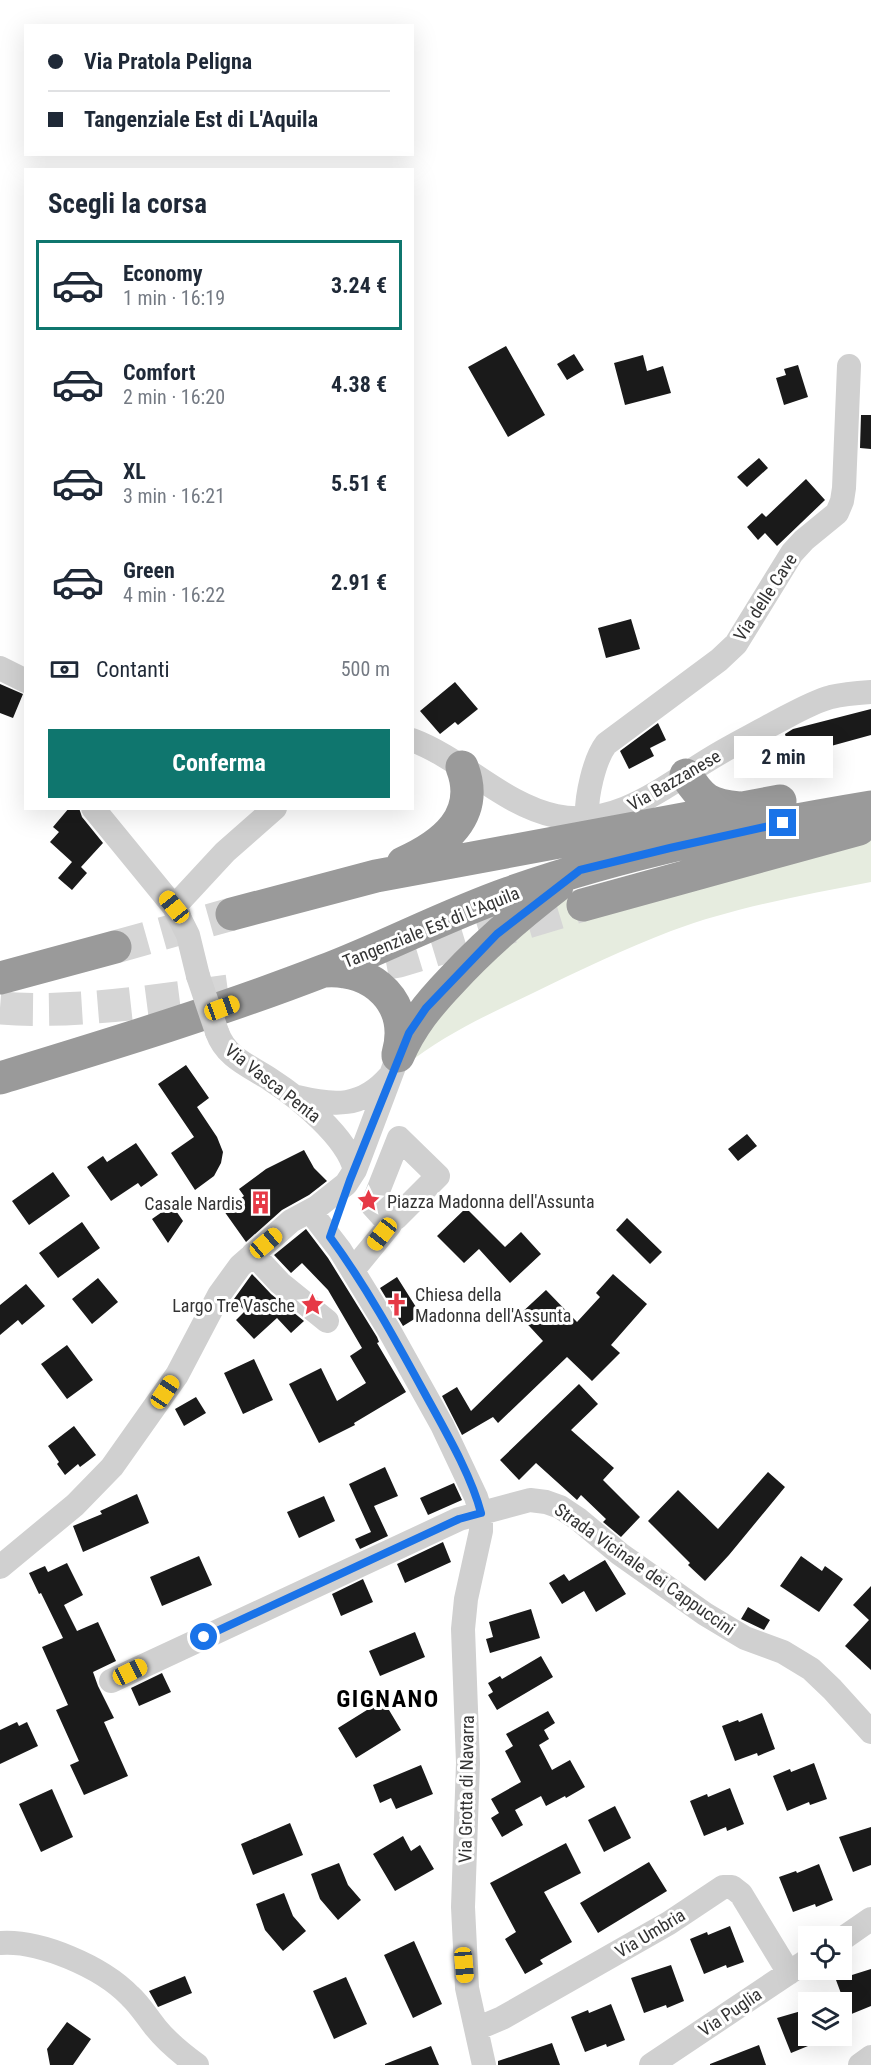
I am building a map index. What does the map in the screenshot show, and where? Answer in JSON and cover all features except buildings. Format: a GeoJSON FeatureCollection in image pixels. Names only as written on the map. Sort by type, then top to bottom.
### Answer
{"type":"FeatureCollection","features":[{"type":"Feature","properties":{"kind":"highway"},"geometry":{"type":"LineString","coordinates":[[376,876],[433,847],[454,828],[462,814],[467,791],[462,767]]}},
{"type":"Feature","properties":{"kind":"highway"},"geometry":{"type":"LineString","coordinates":[[686,776],[702,798],[716,805],[740,809]]}},
{"type":"Feature","properties":{"kind":"highway"},"geometry":{"type":"LineString","coordinates":[[232,914],[376,876],[834,790],[871,786]]}},
{"type":"Feature","properties":{"kind":"highway","name":"Tangenziale Est di L'Aquila"},"geometry":{"type":"LineString","coordinates":[[0,1078],[222,1008],[324,971],[504,895],[580,870],[795,820],[871,807]]}},
{"type":"Feature","properties":{"kind":"highway"},"geometry":{"type":"LineString","coordinates":[[583,905],[871,826]]}},
{"type":"Feature","properties":{"kind":"highway"},"geometry":{"type":"LineString","coordinates":[[394,1066],[418,1018],[481,949],[524,911],[580,870]]}},
{"type":"Feature","properties":{"kind":"highway"},"geometry":{"type":"LineString","coordinates":[[0,978],[115,947]]}},
{"type":"Feature","properties":{"kind":"highway"},"geometry":{"type":"LineString","coordinates":[[0,959],[65,960]]}},
{"type":"Feature","properties":{"kind":"highway"},"geometry":{"type":"LineString","coordinates":[[324,971],[358,974],[370,978],[383,990],[392,1003],[399,1021],[401,1039],[394,1066]]}},
{"type":"Feature","properties":{"kind":"street","name":"Via delle Cave"},"geometry":{"type":"LineString","coordinates":[[587,817],[591,784],[606,744],[725,655],[745,631],[792,553],[837,513],[844,488],[849,366]]}},
{"type":"Feature","properties":{"kind":"street"},"geometry":{"type":"LineString","coordinates":[[0,668],[24,680]]}},
{"type":"Feature","properties":{"kind":"street","name":"Via Bazzanese"},"geometry":{"type":"LineString","coordinates":[[414,741],[431,748],[505,794],[541,812],[565,818],[587,817],[616,812],[633,806],[686,776],[715,756],[797,711],[833,697],[871,692]]}},
{"type":"Feature","properties":{"kind":"street","name":"Via Vasca Penta"},"geometry":{"type":"LineString","coordinates":[[95,810],[174,907],[184,926],[198,976],[224,1047],[234,1057],[295,1096],[333,1132],[353,1163],[352,1175]]}},
{"type":"Feature","properties":{"kind":"street"},"geometry":{"type":"LineString","coordinates":[[174,907],[225,852],[272,810]]}},
{"type":"Feature","properties":{"kind":"street"},"geometry":{"type":"LineString","coordinates":[[295,1096],[327,1104],[353,1101],[372,1093],[394,1066]]}},
{"type":"Feature","properties":{"kind":"street"},"geometry":{"type":"LineString","coordinates":[[330,1237],[394,1066]]}},
{"type":"Feature","properties":{"kind":"street"},"geometry":{"type":"LineString","coordinates":[[352,1175],[383,1210],[396,1218],[438,1176],[421,1151],[399,1138],[376,1196],[383,1210],[390,1225],[353,1270]]}},
{"type":"Feature","properties":{"kind":"street"},"geometry":{"type":"LineString","coordinates":[[0,1567],[75,1505],[112,1467],[184,1363],[229,1280],[253,1254],[291,1221],[320,1205],[352,1175]]}},
{"type":"Feature","properties":{"kind":"street"},"geometry":{"type":"LineString","coordinates":[[310,1210],[353,1270],[389,1330],[442,1425],[476,1497],[481,1513]]}},
{"type":"Feature","properties":{"kind":"street"},"geometry":{"type":"LineString","coordinates":[[253,1254],[280,1283],[327,1321]]}},
{"type":"Feature","properties":{"kind":"street","name":"Strada Vicinale dei Cappuccini"},"geometry":{"type":"LineString","coordinates":[[111,1681],[459,1519],[534,1500],[552,1503],[564,1509],[620,1554],[698,1609],[741,1635],[783,1652],[811,1669],[871,1732]]}},
{"type":"Feature","properties":{"kind":"street","name":"Via Grotta di Navarra"},"geometry":{"type":"LineString","coordinates":[[481,1513],[481,1531],[466,1599],[463,1635],[468,1731],[464,1949],[467,1988],[484,2065]]}},
{"type":"Feature","properties":{"kind":"street","name":"Via Umbria"},"geometry":{"type":"LineString","coordinates":[[476,2029],[502,2018],[659,1928],[723,1887],[732,1887],[741,1894],[798,1965]]}},
{"type":"Feature","properties":{"kind":"street"},"geometry":{"type":"LineString","coordinates":[[852,1932],[871,1919]]}},
{"type":"Feature","properties":{"kind":"street"},"geometry":{"type":"LineString","coordinates":[[0,1943],[19,1943],[39,1947],[110,1979],[132,1998],[170,2043],[197,2065]]}},
{"type":"Feature","properties":{"kind":"street","name":"Via Puglia"},"geometry":{"type":"LineString","coordinates":[[651,2065],[798,1967]]}},
{"type":"Feature","properties":{"kind":"street"},"geometry":{"type":"LineString","coordinates":[[860,2065],[871,2057]]}},
{"type":"Feature","properties":{"kind":"shaded area"},"geometry":{"type":"Polygon","coordinates":[[[871,832],[871,882],[745,908],[671,931],[601,960],[484,1017],[452,1034],[406,1065],[415,1038],[547,905],[580,893],[871,832]]]}},
{"type":"Feature","properties":{"kind":"tunnel"},"geometry":{"type":"LineString","coordinates":[[338,972],[399,961],[583,905]]}},
{"type":"Feature","properties":{"kind":"tunnel"},"geometry":{"type":"LineString","coordinates":[[115,947],[232,914]]}},
{"type":"Feature","properties":{"kind":"tunnel"},"geometry":{"type":"LineString","coordinates":[[0,1008],[89,1008],[237,990]]}},
{"type":"Feature","properties":{"kind":"place","name":"Piazza Madonna dell'Assunta"},"geometry":{"type":"Point","coordinates":[369,1201]}},
{"type":"Feature","properties":{"kind":"place","name":"Casale Nardis"},"geometry":{"type":"Point","coordinates":[261,1203]}},
{"type":"Feature","properties":{"kind":"place","name":"Chiesa della Madonna dell'Assunta"},"geometry":{"type":"Point","coordinates":[397,1304]}},
{"type":"Feature","properties":{"kind":"place","name":"Largo Tre Vasche"},"geometry":{"type":"Point","coordinates":[313,1305]}},
{"type":"Feature","properties":{"kind":"district","name":"GIGNANO"},"geometry":{"type":"Point","coordinates":[388,1699]}},
{"type":"Feature","properties":{"kind":"route"},"geometry":{"type":"LineString","coordinates":[[204,1637],[459,1519],[481,1513],[476,1497],[442,1425],[389,1330],[330,1237],[384,1090],[406,1039],[418,1018],[468,962],[497,934],[529,907],[580,870],[783,823]]}}]}
